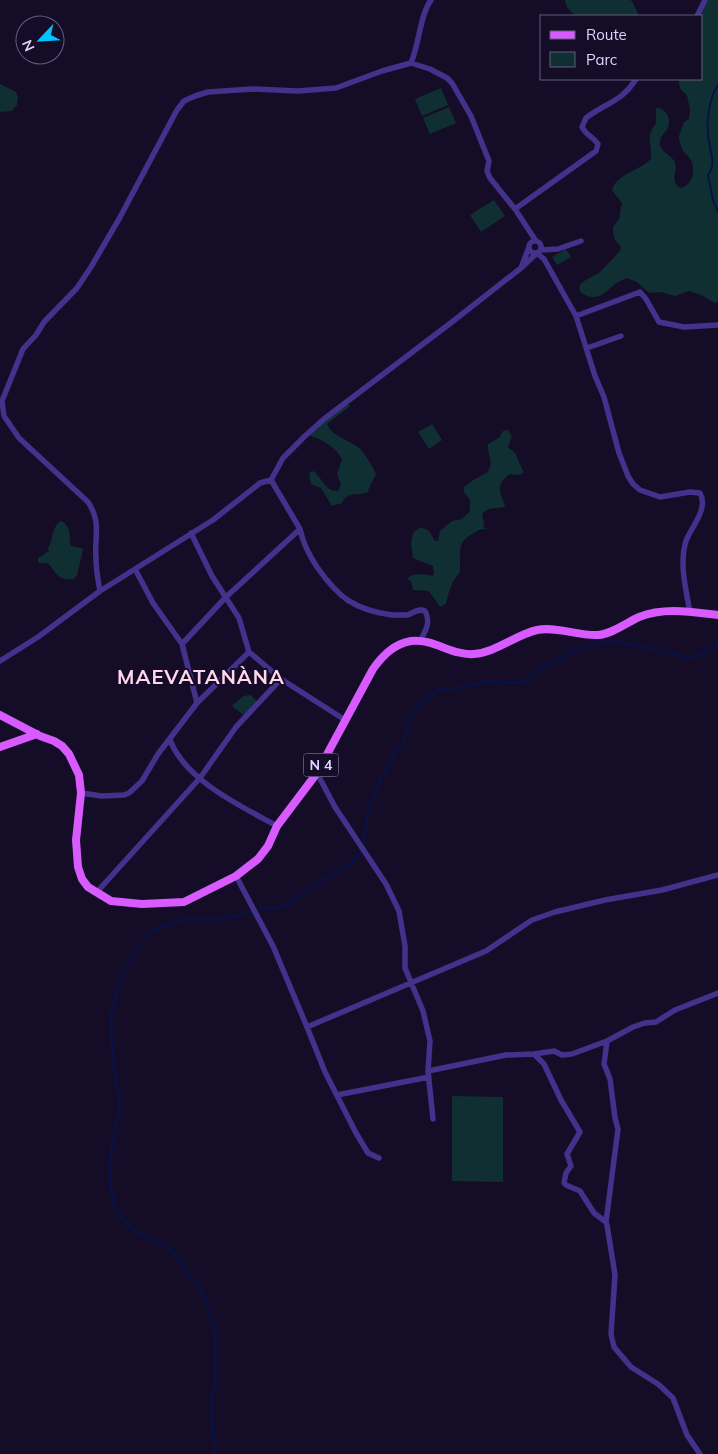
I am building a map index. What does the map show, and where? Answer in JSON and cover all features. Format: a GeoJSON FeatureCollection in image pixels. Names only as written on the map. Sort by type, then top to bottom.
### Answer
{"type":"FeatureCollection","features":[{"type":"Feature","properties":{"kind":"main road"},"geometry":{"type":"LineString","coordinates":[[420,641],[456,653],[472,654],[483,653],[520,635],[536,630],[546,629],[599,635],[619,628],[640,617],[658,612],[690,612],[718,615]]}},
{"type":"Feature","properties":{"kind":"main road","name":"N 4"},"geometry":{"type":"LineString","coordinates":[[0,715],[62,746],[69,754],[79,775],[81,793],[76,840],[78,867],[82,879],[96,893],[111,901],[142,904],[184,902],[236,876],[258,859],[268,846],[277,826],[317,773],[373,669],[383,655],[394,647],[410,641],[420,641]]}},
{"type":"Feature","properties":{"kind":"main road"},"geometry":{"type":"LineString","coordinates":[[0,747],[37,734]]}},
{"type":"Feature","properties":{"kind":"street"},"geometry":{"type":"LineString","coordinates":[[411,64],[426,8],[431,0]]}},
{"type":"Feature","properties":{"kind":"street"},"geometry":{"type":"LineString","coordinates":[[698,15],[705,0]]}},
{"type":"Feature","properties":{"kind":"street"},"geometry":{"type":"LineString","coordinates":[[0,661],[100,591],[232,506],[260,483],[270,480],[283,458],[319,424],[521,268],[538,252],[541,245],[534,243],[516,210],[490,178],[487,171],[489,161],[472,116],[447,78],[430,68],[411,64],[382,71],[336,88],[298,91],[226,90],[195,96],[184,101],[177,110],[119,219],[85,276],[77,288],[44,322],[36,335],[23,349],[2,400],[4,416],[19,438],[88,502],[96,513],[96,558],[100,591]]}},
{"type":"Feature","properties":{"kind":"street"},"geometry":{"type":"LineString","coordinates":[[516,210],[596,151],[598,144],[586,134],[582,127],[586,118],[618,99],[635,80]]}},
{"type":"Feature","properties":{"kind":"street"},"geometry":{"type":"LineString","coordinates":[[534,243],[530,252],[558,249],[582,241]]}},
{"type":"Feature","properties":{"kind":"street"},"geometry":{"type":"LineString","coordinates":[[534,243],[547,243],[551,249]]}},
{"type":"Feature","properties":{"kind":"street"},"geometry":{"type":"LineString","coordinates":[[521,268],[534,243]]}},
{"type":"Feature","properties":{"kind":"street"},"geometry":{"type":"LineString","coordinates":[[538,252],[544,259],[576,316],[604,397],[619,453],[628,476],[645,493],[660,497],[690,492],[700,493],[702,497],[699,517],[689,535],[685,550],[684,580],[690,612]]}},
{"type":"Feature","properties":{"kind":"street"},"geometry":{"type":"LineString","coordinates":[[576,316],[640,292],[659,322],[684,327],[718,326]]}},
{"type":"Feature","properties":{"kind":"street"},"geometry":{"type":"LineString","coordinates":[[586,348],[620,336]]}},
{"type":"Feature","properties":{"kind":"street"},"geometry":{"type":"LineString","coordinates":[[270,480],[300,529],[302,540],[311,557],[333,589],[358,606],[378,612],[400,615],[420,610],[425,611],[428,624],[420,641]]}},
{"type":"Feature","properties":{"kind":"street"},"geometry":{"type":"LineString","coordinates":[[182,644],[226,597],[300,529]]}},
{"type":"Feature","properties":{"kind":"street"},"geometry":{"type":"LineString","coordinates":[[191,533],[212,576],[238,618],[249,652],[281,679],[345,720]]}},
{"type":"Feature","properties":{"kind":"street"},"geometry":{"type":"LineString","coordinates":[[135,570],[154,603],[182,644],[197,703]]}},
{"type":"Feature","properties":{"kind":"street"},"geometry":{"type":"LineString","coordinates":[[81,793],[102,796],[129,794],[142,781],[158,754],[197,703],[249,652]]}},
{"type":"Feature","properties":{"kind":"street"},"geometry":{"type":"LineString","coordinates":[[96,893],[200,778],[236,727],[281,679]]}},
{"type":"Feature","properties":{"kind":"street"},"geometry":{"type":"LineString","coordinates":[[170,740],[174,750],[186,765],[211,789],[277,826]]}},
{"type":"Feature","properties":{"kind":"street"},"geometry":{"type":"LineString","coordinates":[[317,773],[335,807],[386,884],[400,911],[405,946],[405,968],[423,1011],[430,1041],[428,1074],[433,1119]]}},
{"type":"Feature","properties":{"kind":"street"},"geometry":{"type":"LineString","coordinates":[[236,876],[259,919],[290,985],[324,1072],[368,1153],[380,1158]]}},
{"type":"Feature","properties":{"kind":"street"},"geometry":{"type":"LineString","coordinates":[[307,1027],[486,950],[523,925],[541,917],[572,908],[716,877]]}},
{"type":"Feature","properties":{"kind":"street"},"geometry":{"type":"LineString","coordinates":[[337,1095],[506,1055],[554,1051],[562,1055],[572,1054],[607,1041],[633,1027],[656,1022],[675,1010],[718,993]]}},
{"type":"Feature","properties":{"kind":"street"},"geometry":{"type":"LineString","coordinates":[[607,1041],[604,1064],[610,1080],[618,1129],[606,1222],[615,1275],[611,1334],[614,1347],[631,1367],[658,1384],[673,1398],[687,1435],[700,1454]]}},
{"type":"Feature","properties":{"kind":"street"},"geometry":{"type":"LineString","coordinates":[[534,1054],[544,1064],[561,1100],[580,1132],[567,1154],[571,1166],[566,1173],[564,1182],[566,1185],[580,1191],[594,1213],[606,1222]]}},
{"type":"Feature","properties":{"kind":"green space"},"geometry":{"type":"Polygon","coordinates":[[[565,0],[629,0],[632,1],[639,15],[574,15],[567,7],[565,0]]]}},
{"type":"Feature","properties":{"kind":"green space"},"geometry":{"type":"Polygon","coordinates":[[[708,0],[718,0],[718,302],[715,303],[689,291],[675,296],[660,292],[649,293],[637,282],[627,278],[598,296],[591,297],[581,293],[579,288],[581,283],[600,272],[620,251],[621,246],[614,238],[613,227],[619,219],[622,203],[612,190],[614,185],[623,176],[651,159],[650,136],[656,123],[656,108],[665,111],[669,120],[668,127],[661,137],[660,145],[675,163],[675,182],[680,188],[687,185],[692,178],[692,162],[684,152],[679,140],[684,122],[689,119],[690,110],[687,95],[680,88],[679,80],[703,80],[703,15],[696,15],[708,0]]]}},
{"type":"Feature","properties":{"kind":"green space"},"geometry":{"type":"Polygon","coordinates":[[[0,84],[16,92],[18,97],[17,105],[12,111],[0,112],[0,84]]]}},
{"type":"Feature","properties":{"kind":"green space"},"geometry":{"type":"Polygon","coordinates":[[[441,88],[448,105],[422,116],[415,99],[441,88]]]}},
{"type":"Feature","properties":{"kind":"green space"},"geometry":{"type":"Polygon","coordinates":[[[449,107],[456,123],[430,134],[423,118],[449,107]]]}},
{"type":"Feature","properties":{"kind":"green space"},"geometry":{"type":"Polygon","coordinates":[[[494,200],[505,216],[481,232],[470,215],[494,200]]]}},
{"type":"Feature","properties":{"kind":"green space"},"geometry":{"type":"Polygon","coordinates":[[[566,249],[571,257],[557,265],[552,257],[566,249]]]}},
{"type":"Feature","properties":{"kind":"green space"},"geometry":{"type":"Polygon","coordinates":[[[346,402],[350,406],[327,424],[336,435],[360,449],[376,474],[368,492],[347,496],[342,503],[332,506],[321,488],[311,484],[309,473],[313,471],[331,490],[339,490],[341,484],[337,474],[342,459],[330,446],[307,433],[346,402]]]}},
{"type":"Feature","properties":{"kind":"green space"},"geometry":{"type":"Polygon","coordinates":[[[432,424],[442,440],[429,449],[418,432],[432,424]]]}},
{"type":"Feature","properties":{"kind":"green space"},"geometry":{"type":"Polygon","coordinates":[[[508,430],[512,437],[508,446],[515,453],[524,473],[519,475],[509,474],[505,478],[500,485],[504,507],[485,511],[482,514],[483,527],[487,529],[477,531],[462,543],[460,572],[452,583],[446,604],[440,607],[429,591],[413,590],[411,582],[407,578],[423,574],[432,576],[434,574],[433,566],[413,558],[411,544],[413,533],[419,528],[425,529],[435,541],[438,541],[440,531],[452,521],[462,519],[470,511],[470,500],[464,492],[464,487],[488,472],[490,461],[488,444],[499,438],[503,431],[508,430]]]}},
{"type":"Feature","properties":{"kind":"green space"},"geometry":{"type":"Polygon","coordinates":[[[61,521],[69,529],[71,546],[83,550],[77,575],[74,579],[64,579],[48,563],[39,563],[38,561],[38,558],[49,551],[48,548],[54,530],[61,521]]]}},
{"type":"Feature","properties":{"kind":"green space"},"geometry":{"type":"Polygon","coordinates":[[[250,695],[258,702],[245,716],[232,706],[243,696],[250,695]]]}},
{"type":"Feature","properties":{"kind":"green space"},"geometry":{"type":"Polygon","coordinates":[[[452,1096],[503,1097],[503,1182],[452,1181],[452,1096]]]}},
{"type":"Feature","properties":{"kind":"waterway"},"geometry":{"type":"LineString","coordinates":[[718,85],[710,105],[708,128],[712,155],[712,167],[708,175],[713,200],[718,212]]}},
{"type":"Feature","properties":{"kind":"waterway"},"geometry":{"type":"LineString","coordinates":[[215,1454],[211,1407],[216,1377],[215,1335],[213,1322],[202,1291],[186,1272],[178,1257],[171,1250],[130,1227],[118,1213],[113,1202],[110,1176],[112,1145],[120,1107],[112,1051],[111,1016],[118,984],[125,968],[149,933],[163,926],[184,920],[233,917],[261,909],[281,907],[315,884],[350,864],[359,855],[364,842],[368,811],[381,779],[404,739],[409,720],[417,707],[439,689],[457,688],[484,682],[518,683],[526,680],[544,666],[582,647],[598,642],[619,642],[688,657],[701,655],[714,647],[718,641]]}},
{"type":"Feature","properties":{"kind":"district","name":"MAEVATANÀNA"},"geometry":{"type":"Point","coordinates":[201,677]}}]}
